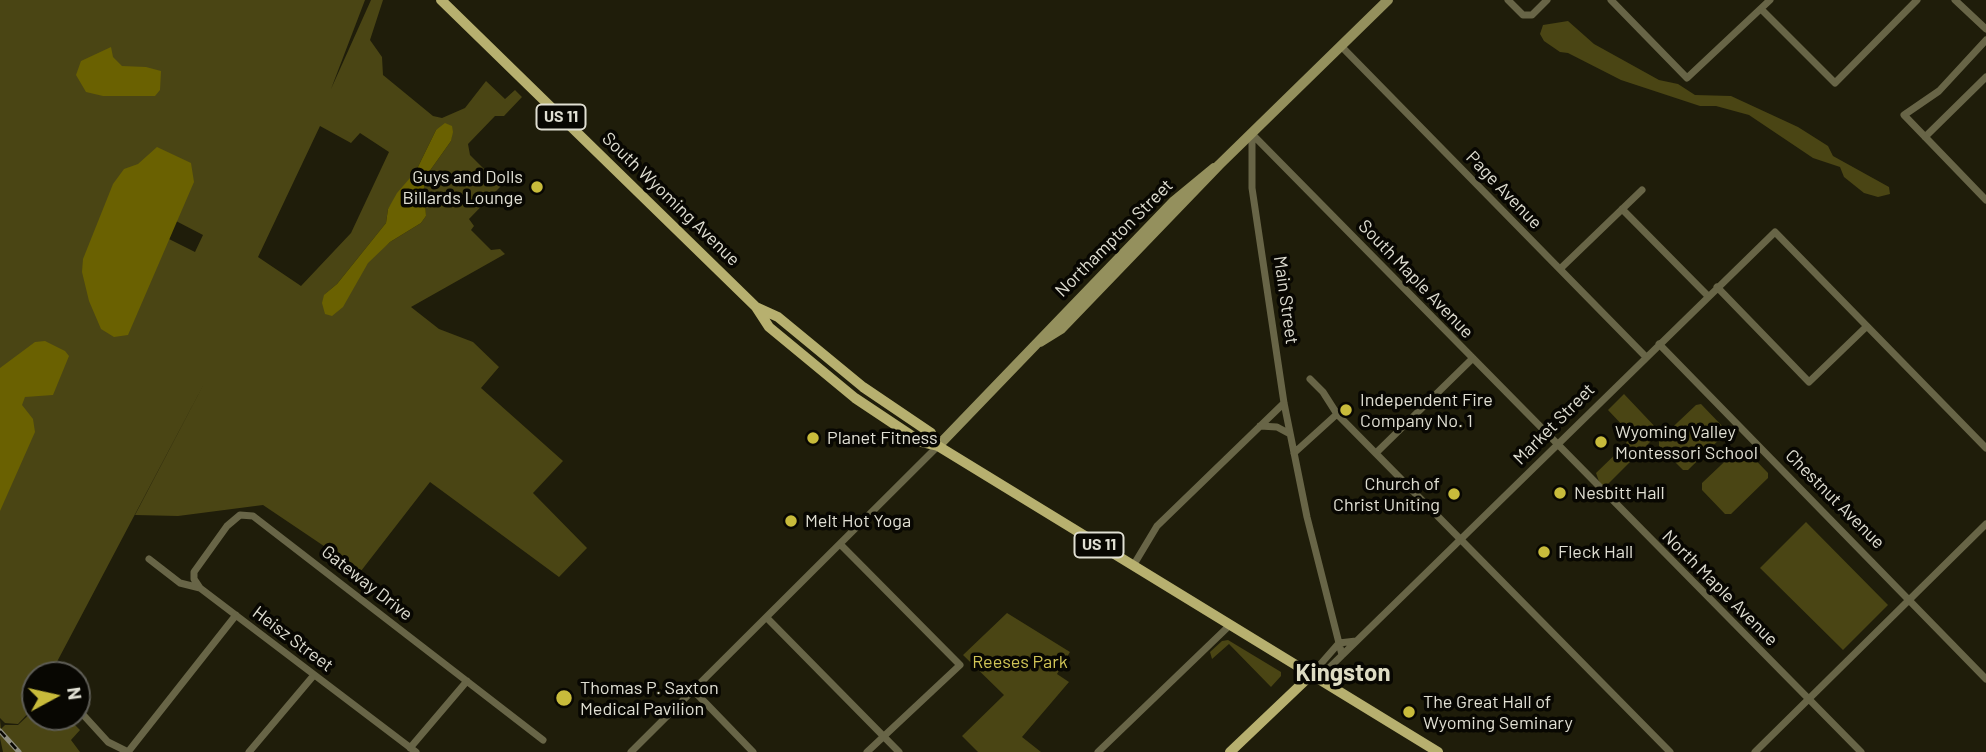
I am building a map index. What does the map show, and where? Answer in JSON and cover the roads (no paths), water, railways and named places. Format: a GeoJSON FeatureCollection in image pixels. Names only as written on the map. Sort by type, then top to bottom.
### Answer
{"type":"FeatureCollection","features":[{"type":"Feature","properties":{"kind":"main road","name":"South Wyoming Avenue"},"geometry":{"type":"LineString","coordinates":[[441,0],[756,306],[778,317],[863,387],[931,433],[938,446],[1311,675]]}},
{"type":"Feature","properties":{"kind":"main road","name":"Market Street"},"geometry":{"type":"LineString","coordinates":[[1230,752],[1311,675]]}},
{"type":"Feature","properties":{"kind":"main road","name":"US 11"},"geometry":{"type":"LineString","coordinates":[[1311,675],[1438,752]]}},
{"type":"Feature","properties":{"kind":"street"},"geometry":{"type":"LineString","coordinates":[[1252,134],[1388,0]]}},
{"type":"Feature","properties":{"kind":"street"},"geometry":{"type":"LineString","coordinates":[[1508,0],[1523,15],[1532,15],[1547,0]]}},
{"type":"Feature","properties":{"kind":"street"},"geometry":{"type":"LineString","coordinates":[[1611,0],[1687,78],[1770,0]]}},
{"type":"Feature","properties":{"kind":"street"},"geometry":{"type":"LineString","coordinates":[[1616,8],[1624,0]]}},
{"type":"Feature","properties":{"kind":"street"},"geometry":{"type":"LineString","coordinates":[[1761,9],[1835,83],[1917,0]]}},
{"type":"Feature","properties":{"kind":"street"},"geometry":{"type":"LineString","coordinates":[[1955,0],[1986,29]]}},
{"type":"Feature","properties":{"kind":"street"},"geometry":{"type":"LineString","coordinates":[[1986,40],[1939,91],[1904,115],[1986,200]]}},
{"type":"Feature","properties":{"kind":"street","name":"Page Avenue"},"geometry":{"type":"LineString","coordinates":[[1341,46],[1646,356]]}},
{"type":"Feature","properties":{"kind":"street"},"geometry":{"type":"LineString","coordinates":[[1924,137],[1986,78]]}},
{"type":"Feature","properties":{"kind":"street","name":"Northampton Street"},"geometry":{"type":"LineString","coordinates":[[631,752],[768,619],[1040,342],[1062,328],[1252,134]]}},
{"type":"Feature","properties":{"kind":"street","name":"South Maple Avenue"},"geometry":{"type":"LineString","coordinates":[[1252,134],[1557,446]]}},
{"type":"Feature","properties":{"kind":"street","name":"Main Street"},"geometry":{"type":"LineString","coordinates":[[1252,134],[1252,188],[1284,402],[1342,655]]}},
{"type":"Feature","properties":{"kind":"street"},"geometry":{"type":"LineString","coordinates":[[1560,269],[1642,190]]}},
{"type":"Feature","properties":{"kind":"street"},"geometry":{"type":"LineString","coordinates":[[1622,209],[1708,296]]}},
{"type":"Feature","properties":{"kind":"street","name":"Market Street"},"geometry":{"type":"LineString","coordinates":[[1311,675],[1328,669],[1775,232],[1866,327]]}},
{"type":"Feature","properties":{"kind":"street"},"geometry":{"type":"LineString","coordinates":[[1717,287],[1809,382],[1866,327],[1986,448]]}},
{"type":"Feature","properties":{"kind":"street","name":"Chestnut Avenue"},"geometry":{"type":"LineString","coordinates":[[1659,344],[1910,598],[1986,679]]}},
{"type":"Feature","properties":{"kind":"street"},"geometry":{"type":"LineString","coordinates":[[1376,453],[1472,359]]}},
{"type":"Feature","properties":{"kind":"street"},"geometry":{"type":"LineString","coordinates":[[1310,379],[1324,392],[1337,414],[1670,752]]}},
{"type":"Feature","properties":{"kind":"street"},"geometry":{"type":"LineString","coordinates":[[1133,566],[1157,526],[1284,402]]}},
{"type":"Feature","properties":{"kind":"street"},"geometry":{"type":"LineString","coordinates":[[1294,453],[1337,414]]}},
{"type":"Feature","properties":{"kind":"street"},"geometry":{"type":"LineString","coordinates":[[1260,426],[1290,433]]}},
{"type":"Feature","properties":{"kind":"street","name":"North Maple Avenue"},"geometry":{"type":"LineString","coordinates":[[1557,446],[1861,752]]}},
{"type":"Feature","properties":{"kind":"street","name":"Gateway Drive"},"geometry":{"type":"LineString","coordinates":[[200,588],[194,579],[194,572],[227,526],[240,515],[253,516],[342,581],[543,740]]}},
{"type":"Feature","properties":{"kind":"street"},"geometry":{"type":"LineString","coordinates":[[1755,752],[1986,524]]}},
{"type":"Feature","properties":{"kind":"street"},"geometry":{"type":"LineString","coordinates":[[841,545],[960,665],[867,752]]}},
{"type":"Feature","properties":{"kind":"street","name":"Heisz Street"},"geometry":{"type":"LineString","coordinates":[[149,559],[180,583],[200,588],[413,750]]}},
{"type":"Feature","properties":{"kind":"street"},"geometry":{"type":"LineString","coordinates":[[91,723],[108,742],[128,752],[236,615]]}},
{"type":"Feature","properties":{"kind":"street"},"geometry":{"type":"LineString","coordinates":[[768,619],[899,752]]}},
{"type":"Feature","properties":{"kind":"street"},"geometry":{"type":"LineString","coordinates":[[1098,752],[1230,625]]}},
{"type":"Feature","properties":{"kind":"street"},"geometry":{"type":"LineString","coordinates":[[1339,643],[1357,641]]}},
{"type":"Feature","properties":{"kind":"street","name":"Market Street"},"geometry":{"type":"LineString","coordinates":[[1311,675],[1339,643]]}},
{"type":"Feature","properties":{"kind":"street"},"geometry":{"type":"LineString","coordinates":[[249,752],[314,675]]}},
{"type":"Feature","properties":{"kind":"street"},"geometry":{"type":"LineString","coordinates":[[413,750],[467,681]]}},
{"type":"Feature","properties":{"kind":"street"},"geometry":{"type":"LineString","coordinates":[[694,691],[753,752]]}},
{"type":"Feature","properties":{"kind":"railway"},"geometry":{"type":"LineString","coordinates":[[0,731],[19,752]]}},
{"type":"Feature","properties":{"kind":"place","name":"Guys and Dolls Billards Lounge"},"geometry":{"type":"Point","coordinates":[537,187]}},
{"type":"Feature","properties":{"kind":"place","name":"Independent Fire Company No. 1"},"geometry":{"type":"Point","coordinates":[1346,410]}},
{"type":"Feature","properties":{"kind":"place","name":"Planet Fitness"},"geometry":{"type":"Point","coordinates":[813,438]}},
{"type":"Feature","properties":{"kind":"place","name":"Wyoming Valley Montessori School"},"geometry":{"type":"Point","coordinates":[1601,442]}},
{"type":"Feature","properties":{"kind":"place","name":"Nesbitt Hall"},"geometry":{"type":"Point","coordinates":[1560,493]}},
{"type":"Feature","properties":{"kind":"place","name":"Church of Christ Uniting"},"geometry":{"type":"Point","coordinates":[1454,494]}},
{"type":"Feature","properties":{"kind":"place","name":"Melt Hot Yoga"},"geometry":{"type":"Point","coordinates":[791,521]}},
{"type":"Feature","properties":{"kind":"place","name":"Fleck Hall"},"geometry":{"type":"Point","coordinates":[1544,552]}},
{"type":"Feature","properties":{"kind":"place","name":"Thomas P. Saxton Medical Pavilion"},"geometry":{"type":"Point","coordinates":[564,698]}},
{"type":"Feature","properties":{"kind":"place","name":"The Great Hall of Wyoming Seminary"},"geometry":{"type":"Point","coordinates":[1409,712]}},
{"type":"Feature","properties":{"kind":"district","name":"Kingston"},"geometry":{"type":"Point","coordinates":[1343,673]}},
{"type":"Feature","properties":{"kind":"park label","name":"Reeses Park"},"geometry":{"type":"Point","coordinates":[1020,662]}}]}
